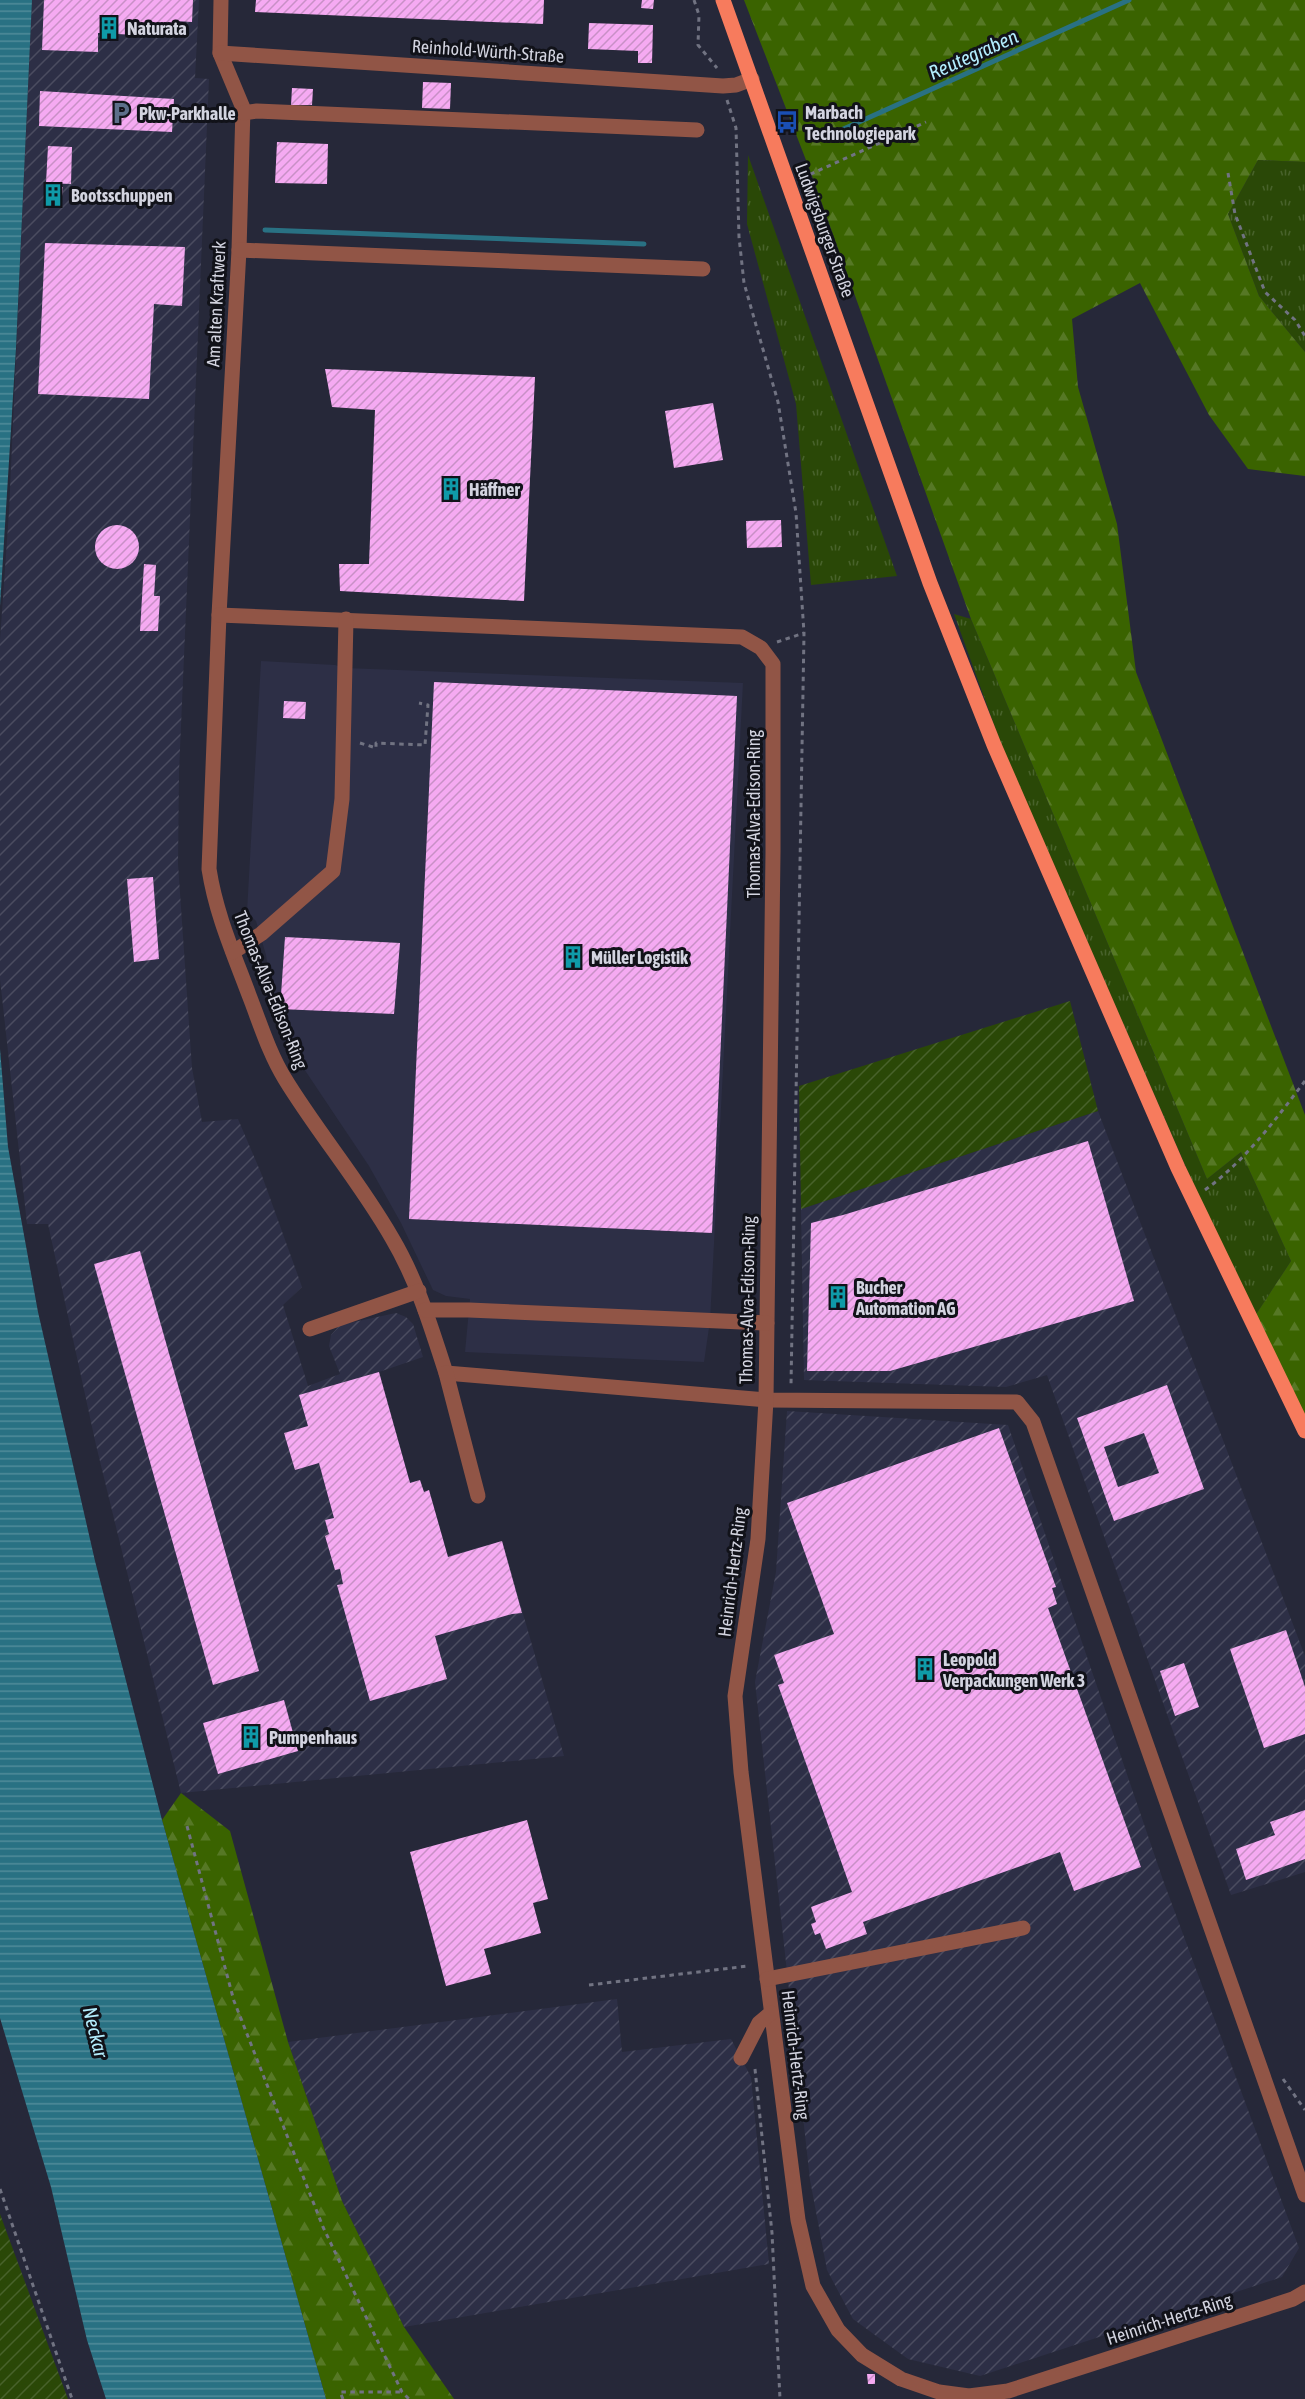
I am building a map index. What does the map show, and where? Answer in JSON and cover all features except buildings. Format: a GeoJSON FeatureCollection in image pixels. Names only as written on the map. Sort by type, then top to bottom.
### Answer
{"type":"FeatureCollection","features":[{"type":"Feature","properties":{"kind":"main road","name":"Ludwigsburger Straße"},"geometry":{"type":"LineString","coordinates":[[723,0],[930,584],[994,745],[1178,1168],[1305,1431]]}},
{"type":"Feature","properties":{"kind":"street","name":"Am alten Kraftwerk"},"geometry":{"type":"LineString","coordinates":[[219,615],[239,250],[243,113],[220,53],[221,0]]}},
{"type":"Feature","properties":{"kind":"street","name":"Reinhold-Würth-Straße"},"geometry":{"type":"LineString","coordinates":[[220,53],[723,86],[752,80]]}},
{"type":"Feature","properties":{"kind":"street"},"geometry":{"type":"LineString","coordinates":[[243,113],[292,113],[697,130]]}},
{"type":"Feature","properties":{"kind":"street"},"geometry":{"type":"LineString","coordinates":[[239,250],[704,269]]}},
{"type":"Feature","properties":{"kind":"street"},"geometry":{"type":"LineString","coordinates":[[219,615],[742,638],[761,648]]}},
{"type":"Feature","properties":{"kind":"street","name":"Thomas-Alva-Edison-Ring"},"geometry":{"type":"LineString","coordinates":[[219,615],[209,869],[214,903],[267,1041],[284,1076],[309,1116],[362,1188],[393,1240],[419,1291],[446,1373],[766,1400],[773,664],[761,648]]}},
{"type":"Feature","properties":{"kind":"street"},"geometry":{"type":"LineString","coordinates":[[233,952],[261,934],[333,871],[342,799],[346,619]]}},
{"type":"Feature","properties":{"kind":"street"},"geometry":{"type":"LineString","coordinates":[[310,1329],[419,1291]]}},
{"type":"Feature","properties":{"kind":"street"},"geometry":{"type":"LineString","coordinates":[[425,1310],[767,1323]]}},
{"type":"Feature","properties":{"kind":"street"},"geometry":{"type":"LineString","coordinates":[[446,1373],[478,1496]]}},
{"type":"Feature","properties":{"kind":"street"},"geometry":{"type":"LineString","coordinates":[[766,1400],[1017,1402],[1033,1422],[1305,2195]]}},
{"type":"Feature","properties":{"kind":"street","name":"Heinrich-Hertz-Ring"},"geometry":{"type":"LineString","coordinates":[[766,1400],[758,1539],[735,1696],[741,1772],[798,2220],[813,2286],[838,2330],[862,2355],[901,2379],[939,2392],[969,2396],[1008,2391],[1293,2299],[1305,2292]]}},
{"type":"Feature","properties":{"kind":"street"},"geometry":{"type":"LineString","coordinates":[[766,1972],[1023,1928]]}},
{"type":"Feature","properties":{"kind":"street"},"geometry":{"type":"LineString","coordinates":[[741,2058],[759,2023],[771,2013]]}},
{"type":"Feature","properties":{"kind":"path"},"geometry":{"type":"LineString","coordinates":[[694,0],[699,15],[698,45],[715,65],[736,128],[739,237],[744,283],[778,402],[796,513],[804,633],[791,1400]]}},
{"type":"Feature","properties":{"kind":"path"},"geometry":{"type":"LineString","coordinates":[[788,185],[926,122]]}},
{"type":"Feature","properties":{"kind":"path"},"geometry":{"type":"LineString","coordinates":[[1228,173],[1235,214],[1265,292],[1295,320],[1305,336]]}},
{"type":"Feature","properties":{"kind":"path"},"geometry":{"type":"LineString","coordinates":[[761,648],[804,633]]}},
{"type":"Feature","properties":{"kind":"path"},"geometry":{"type":"LineString","coordinates":[[357,741],[365,746],[376,748],[376,743],[425,745],[428,705],[419,704]]}},
{"type":"Feature","properties":{"kind":"path"},"geometry":{"type":"LineString","coordinates":[[1193,1198],[1219,1180],[1260,1140],[1305,1081]]}},
{"type":"Feature","properties":{"kind":"path"},"geometry":{"type":"LineString","coordinates":[[187,1826],[234,2001],[322,2227],[402,2392],[409,2399]]}},
{"type":"Feature","properties":{"kind":"path"},"geometry":{"type":"LineString","coordinates":[[590,1985],[766,1972]]}},
{"type":"Feature","properties":{"kind":"path"},"geometry":{"type":"LineString","coordinates":[[751,2038],[772,2233],[780,2399]]}},
{"type":"Feature","properties":{"kind":"path"},"geometry":{"type":"LineString","coordinates":[[0,2189],[72,2399]]}},
{"type":"Feature","properties":{"kind":"path"},"geometry":{"type":"LineString","coordinates":[[343,2399],[340,2392],[402,2392]]}},
{"type":"Feature","properties":{"kind":"shaded area"},"geometry":{"type":"Polygon","coordinates":[[[32,0],[199,0],[195,78],[209,79],[179,772],[178,864],[192,1068],[202,1122],[238,1119],[261,1173],[302,1287],[283,1305],[308,1386],[340,1374],[329,1346],[331,1335],[340,1325],[396,1313],[406,1317],[413,1324],[423,1357],[379,1372],[410,1482],[420,1480],[424,1492],[429,1490],[448,1556],[502,1541],[564,1756],[181,1793],[96,1445],[48,1224],[27,1224],[0,979],[0,640],[9,512],[32,0]]]}},
{"type":"Feature","properties":{"kind":"shaded area"},"geometry":{"type":"Polygon","coordinates":[[[261,661],[335,665],[345,668],[743,683],[710,1321],[704,1362],[465,1352],[470,1299],[446,1296],[433,1290],[401,1223],[369,1166],[276,1027],[266,955],[256,921],[247,912],[261,661]]]}},
{"type":"Feature","properties":{"kind":"shaded area"},"geometry":{"type":"Polygon","coordinates":[[[1098,1111],[1305,1656],[1305,1872],[1231,1895],[1047,1375],[1006,1387],[804,1380],[801,1209],[1098,1111]]]}},
{"type":"Feature","properties":{"kind":"shaded area"},"geometry":{"type":"Polygon","coordinates":[[[787,1411],[1008,1425],[1163,1880],[1299,2248],[1282,2277],[980,2376],[908,2359],[853,2319],[827,2270],[810,2180],[755,1682],[776,1572],[787,1411]]]}},
{"type":"Feature","properties":{"kind":"shaded area"},"geometry":{"type":"Polygon","coordinates":[[[617,1999],[622,2052],[731,2039],[751,2077],[769,2264],[404,2327],[342,2201],[288,2042],[617,1999]]]}},
{"type":"Feature","properties":{"kind":"green space"},"geometry":{"type":"Polygon","coordinates":[[[744,0],[1305,0],[1305,162],[1258,160],[1228,214],[1259,296],[1305,352],[1305,476],[1248,469],[1209,415],[1140,283],[1072,319],[1078,387],[1117,524],[1136,672],[1305,1115],[1305,1417],[1255,1316],[1291,1261],[1241,1152],[1207,1179],[971,619],[811,173],[744,0]]]}},
{"type":"Feature","properties":{"kind":"green space"},"geometry":{"type":"Polygon","coordinates":[[[748,155],[897,576],[811,585],[796,404],[747,224],[748,155]]]}},
{"type":"Feature","properties":{"kind":"green space"},"geometry":{"type":"Polygon","coordinates":[[[1258,160],[1305,162],[1305,352],[1259,296],[1228,214],[1258,160]]]}},
{"type":"Feature","properties":{"kind":"green space"},"geometry":{"type":"Polygon","coordinates":[[[954,614],[971,619],[1207,1179],[1241,1152],[1291,1261],[1255,1316],[1195,1188],[1001,744],[954,614]]]}},
{"type":"Feature","properties":{"kind":"green space"},"geometry":{"type":"Polygon","coordinates":[[[1070,1001],[1098,1111],[801,1209],[799,1086],[1070,1001]]]}},
{"type":"Feature","properties":{"kind":"green space"},"geometry":{"type":"Polygon","coordinates":[[[181,1793],[230,1831],[288,2042],[342,2201],[404,2327],[454,2399],[326,2399],[162,1820],[181,1793]]]}},
{"type":"Feature","properties":{"kind":"green space"},"geometry":{"type":"Polygon","coordinates":[[[0,2214],[68,2399],[0,2399],[0,2214]]]}},
{"type":"Feature","properties":{"kind":"water"},"geometry":{"type":"Polygon","coordinates":[[[0,0],[32,0],[16,348],[0,606],[0,0]]]}},
{"type":"Feature","properties":{"kind":"water","name":"Neckar"},"geometry":{"type":"Polygon","coordinates":[[[0,1049],[8,1147],[38,1312],[95,1561],[162,1820],[326,2399],[106,2399],[87,2340],[51,2187],[0,2018],[0,1049]]]}},
{"type":"Feature","properties":{"kind":"waterway","name":"Reutegraben"},"geometry":{"type":"LineString","coordinates":[[828,136],[1129,0]]}},
{"type":"Feature","properties":{"kind":"waterway"},"geometry":{"type":"LineString","coordinates":[[265,230],[644,244]]}},
{"type":"Feature","properties":{"kind":"place","name":"Naturata"},"geometry":{"type":"Point","coordinates":[109,28]}},
{"type":"Feature","properties":{"kind":"place","name":"Pkw-Parkhalle"},"geometry":{"type":"Point","coordinates":[121,113]}},
{"type":"Feature","properties":{"kind":"place","name":"Marbach Technologiepark"},"geometry":{"type":"Point","coordinates":[787,122]}},
{"type":"Feature","properties":{"kind":"place","name":"Bootsschuppen"},"geometry":{"type":"Point","coordinates":[53,195]}},
{"type":"Feature","properties":{"kind":"place","name":"Häffner"},"geometry":{"type":"Point","coordinates":[451,489]}},
{"type":"Feature","properties":{"kind":"place","name":"Müller Logistik"},"geometry":{"type":"Point","coordinates":[573,957]}},
{"type":"Feature","properties":{"kind":"place","name":"Bucher Automation AG"},"geometry":{"type":"Point","coordinates":[838,1297]}},
{"type":"Feature","properties":{"kind":"place","name":"Leopold Verpackungen Werk 3"},"geometry":{"type":"Point","coordinates":[925,1669]}},
{"type":"Feature","properties":{"kind":"place","name":"Pumpenhaus"},"geometry":{"type":"Point","coordinates":[251,1737]}}]}
